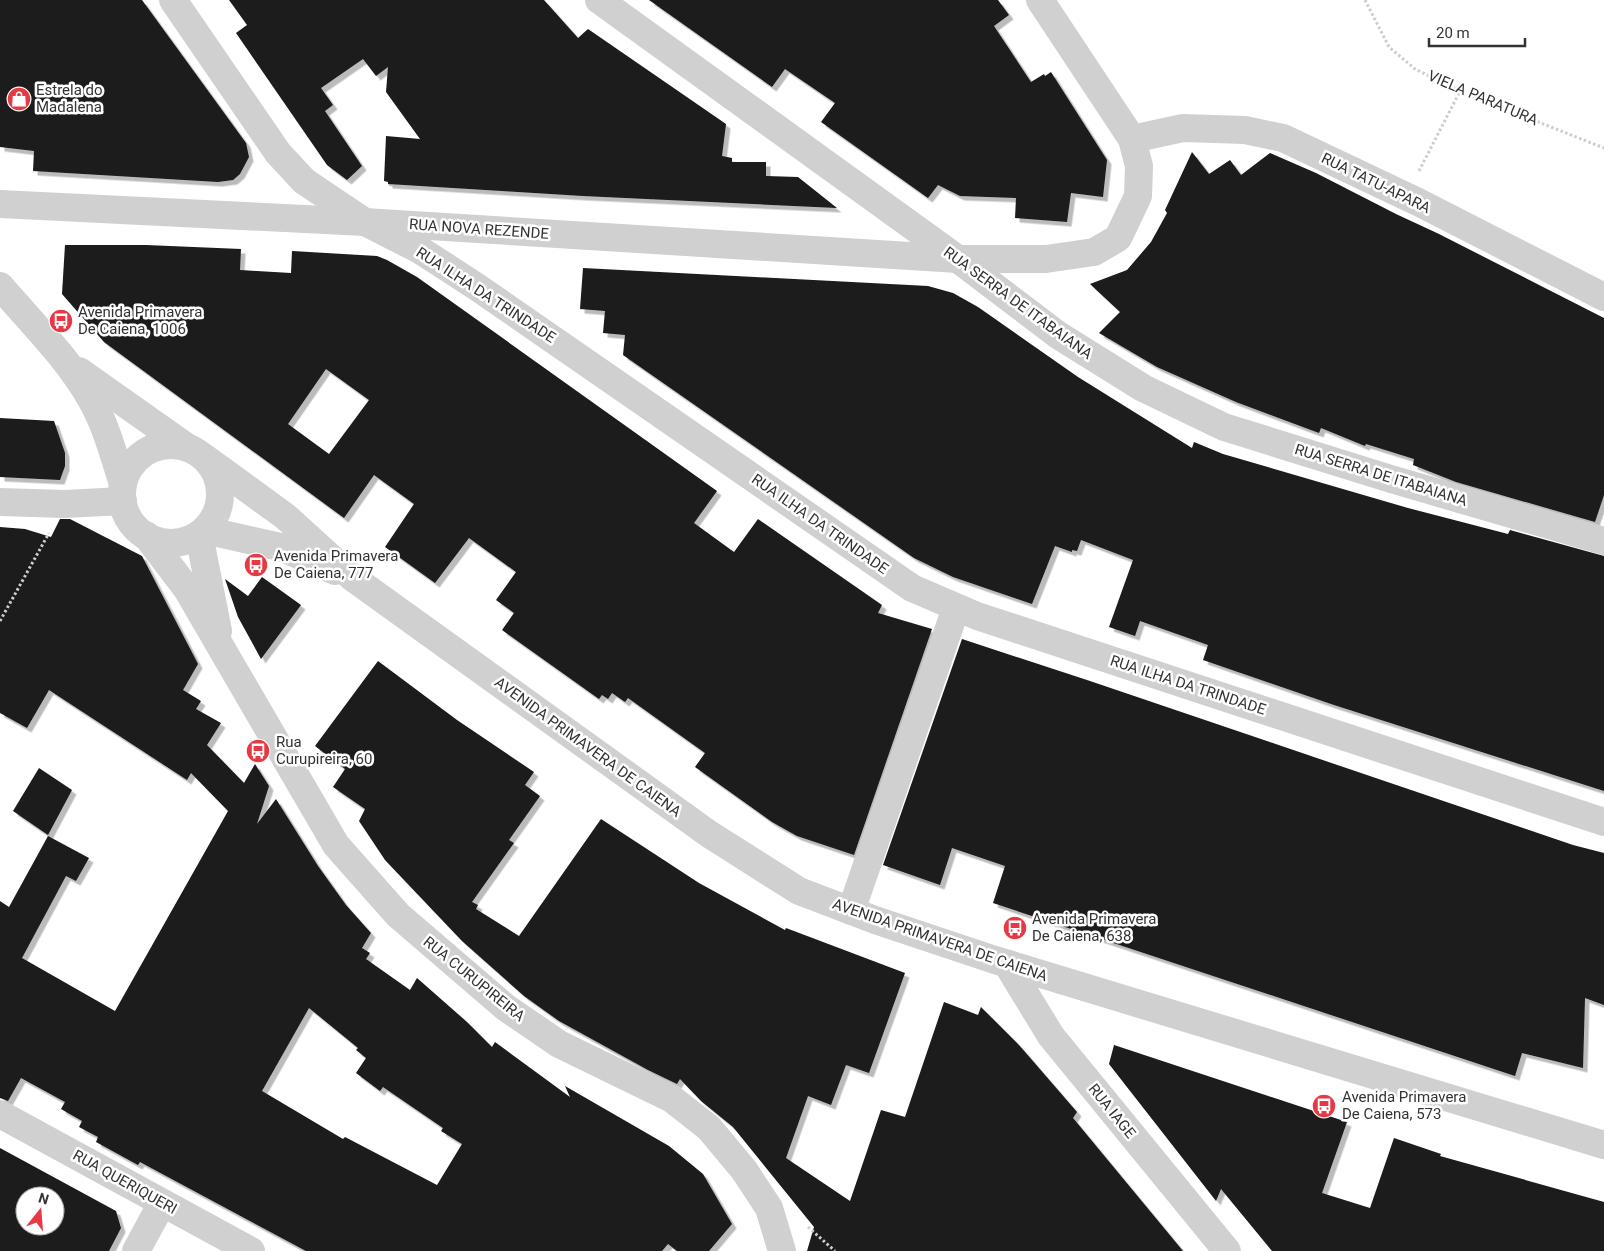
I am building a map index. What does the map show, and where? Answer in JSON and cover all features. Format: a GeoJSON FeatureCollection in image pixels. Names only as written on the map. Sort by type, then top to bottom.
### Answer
{"type":"FeatureCollection","features":[{"type":"Feature","properties":{"kind":"street","name":"RUA ILHA DA TRINDADE"},"geometry":{"type":"LineString","coordinates":[[173,0],[278,153],[304,181],[365,222],[420,250],[478,287],[912,588],[956,608],[1604,822]]}},
{"type":"Feature","properties":{"kind":"street","name":"RUA SERRA DE ITABAIANA"},"geometry":{"type":"LineString","coordinates":[[599,0],[958,259],[1058,335],[1143,388],[1224,427],[1391,479],[1604,541]]}},
{"type":"Feature","properties":{"kind":"street","name":"RUA NOVA REZENDE"},"geometry":{"type":"LineString","coordinates":[[0,204],[365,222],[958,259],[1046,259],[1094,252],[1118,238],[1138,196],[1140,166],[1132,139],[1040,0]]}},
{"type":"Feature","properties":{"kind":"street","name":"RUA TATU-APARA"},"geometry":{"type":"LineString","coordinates":[[1132,139],[1182,128],[1246,130],[1283,138],[1406,197],[1604,297]]}},
{"type":"Feature","properties":{"kind":"street","name":"AVENIDA PRIMAVERA DE CAIENA"},"geometry":{"type":"LineString","coordinates":[[0,286],[65,361],[91,399],[105,430],[123,493]]}},
{"type":"Feature","properties":{"kind":"street","name":"AVENIDA PRIMAVERA DE CAIENA"},"geometry":{"type":"LineString","coordinates":[[65,361],[286,517],[353,578],[709,834],[799,891],[1007,964],[1604,1145]]}},
{"type":"Feature","properties":{"kind":"street"},"geometry":{"type":"LineString","coordinates":[[176,445],[197,453],[217,475],[221,495],[216,514],[202,533],[181,542],[169,543],[146,535],[135,526],[127,514],[123,493],[127,473],[142,455],[164,446],[176,445]]}},
{"type":"Feature","properties":{"kind":"street"},"geometry":{"type":"LineString","coordinates":[[0,502],[65,504],[123,493]]}},
{"type":"Feature","properties":{"kind":"street","name":"AVENIDA PRIMAVERA DE CAIENA"},"geometry":{"type":"LineString","coordinates":[[202,533],[280,547],[353,578]]}},
{"type":"Feature","properties":{"kind":"street","name":"RUA CURUPIREIRA"},"geometry":{"type":"LineString","coordinates":[[202,533],[221,644]]}},
{"type":"Feature","properties":{"kind":"street","name":"RUA CURUPIREIRA"},"geometry":{"type":"LineString","coordinates":[[146,535],[187,589],[221,644],[336,845],[398,915],[505,1007],[558,1044],[672,1099],[709,1128],[744,1170],[769,1208],[782,1251]]}},
{"type":"Feature","properties":{"kind":"street"},"geometry":{"type":"LineString","coordinates":[[852,911],[956,608]]}},
{"type":"Feature","properties":{"kind":"street","name":"RUA IAGE"},"geometry":{"type":"LineString","coordinates":[[1007,964],[1051,1036],[1226,1251]]}},
{"type":"Feature","properties":{"kind":"street","name":"RUA QUERIQUERI"},"geometry":{"type":"LineString","coordinates":[[0,1114],[251,1251]]}},
{"type":"Feature","properties":{"kind":"street"},"geometry":{"type":"LineString","coordinates":[[136,1251],[162,1202]]}},
{"type":"Feature","properties":{"kind":"path","name":"VIELA PARATURA"},"geometry":{"type":"LineString","coordinates":[[1364,0],[1388,47],[1415,69],[1460,91],[1604,148]]}},
{"type":"Feature","properties":{"kind":"path"},"geometry":{"type":"LineString","coordinates":[[1406,197],[1460,91]]}},
{"type":"Feature","properties":{"kind":"path"},"geometry":{"type":"LineString","coordinates":[[0,621],[65,504]]}},
{"type":"Feature","properties":{"kind":"building"},"geometry":{"type":"Polygon","coordinates":[[[0,0],[142,0],[246,143],[249,157],[240,174],[233,180],[218,182],[33,171],[34,151],[0,147],[0,0]]]}},
{"type":"Feature","properties":{"kind":"building"},"geometry":{"type":"Polygon","coordinates":[[[229,0],[544,0],[578,38],[588,29],[726,124],[722,156],[732,158],[732,162],[766,162],[766,176],[798,177],[837,208],[583,196],[388,184],[388,182],[384,181],[386,136],[420,139],[386,92],[388,67],[376,76],[363,59],[321,88],[333,105],[325,111],[362,166],[347,180],[327,165],[236,33],[247,25],[229,0]]]}},
{"type":"Feature","properties":{"kind":"building"},"geometry":{"type":"Polygon","coordinates":[[[649,0],[998,0],[1009,15],[994,26],[1031,82],[1051,72],[1107,160],[1103,197],[1071,193],[1067,222],[1015,218],[1016,198],[960,196],[938,185],[928,198],[821,122],[835,103],[785,69],[772,87],[649,0]]]}},
{"type":"Feature","properties":{"kind":"building"},"geometry":{"type":"Polygon","coordinates":[[[1192,152],[1209,174],[1230,160],[1241,175],[1270,153],[1316,173],[1604,318],[1604,495],[1595,522],[1456,482],[1413,465],[1414,459],[1366,444],[1365,446],[1321,428],[1319,433],[1236,402],[1157,367],[1099,333],[1120,312],[1090,284],[1127,270],[1151,242],[1167,213],[1165,210],[1192,152]]]}},
{"type":"Feature","properties":{"kind":"building"},"geometry":{"type":"Polygon","coordinates":[[[65,245],[146,245],[241,249],[240,270],[291,273],[292,251],[377,256],[417,277],[717,491],[694,523],[734,552],[758,519],[882,605],[878,613],[932,629],[854,855],[797,836],[772,822],[695,767],[705,753],[628,698],[625,702],[612,693],[608,699],[602,695],[599,699],[502,630],[514,613],[496,600],[516,572],[469,538],[435,583],[385,547],[414,504],[374,475],[344,518],[104,342],[62,294],[65,245]],[[326,369],[288,424],[329,454],[369,400],[326,369]]]}},
{"type":"Feature","properties":{"kind":"building"},"geometry":{"type":"Polygon","coordinates":[[[583,268],[928,286],[953,293],[978,307],[1078,377],[1192,448],[1194,442],[1223,454],[1408,508],[1508,534],[1510,530],[1604,556],[1604,791],[1334,705],[1203,660],[1208,645],[1140,621],[1135,636],[1109,627],[1133,560],[1081,540],[1077,551],[1072,550],[1072,552],[1055,546],[1032,604],[953,577],[914,558],[623,355],[625,335],[603,333],[605,311],[580,309],[583,268]]]}},
{"type":"Feature","properties":{"kind":"building"},"geometry":{"type":"Polygon","coordinates":[[[0,418],[54,421],[65,453],[65,466],[60,480],[0,477],[0,418]]]}},
{"type":"Feature","properties":{"kind":"building"},"geometry":{"type":"Polygon","coordinates":[[[60,519],[70,519],[142,556],[198,664],[183,690],[201,701],[196,709],[221,723],[207,745],[244,783],[255,764],[269,786],[257,824],[276,799],[318,866],[346,905],[371,933],[362,948],[370,953],[366,959],[410,990],[417,978],[492,1047],[495,1042],[570,1097],[565,1086],[669,1146],[703,1174],[732,1224],[709,1251],[677,1251],[668,1244],[662,1251],[306,1251],[140,1162],[138,1165],[96,1142],[98,1137],[79,1127],[82,1121],[61,1109],[65,1102],[21,1078],[8,1101],[0,1098],[0,901],[9,907],[48,836],[89,858],[76,881],[66,876],[22,958],[115,1011],[228,811],[191,773],[187,780],[49,690],[27,728],[0,713],[0,527],[25,529],[51,537],[60,519]],[[309,1008],[262,1091],[343,1139],[345,1137],[437,1185],[462,1144],[441,1131],[443,1128],[383,1087],[380,1091],[356,1073],[366,1058],[356,1050],[358,1048],[309,1008]]]}},
{"type":"Feature","properties":{"kind":"building"},"geometry":{"type":"Polygon","coordinates":[[[262,577],[301,605],[261,659],[238,617],[225,579],[248,596],[262,577]]]}},
{"type":"Feature","properties":{"kind":"building"},"geometry":{"type":"Polygon","coordinates":[[[962,639],[1573,845],[1604,853],[1604,1005],[1585,998],[1583,1068],[1522,1053],[1515,1076],[993,903],[1005,866],[952,848],[940,885],[883,865],[962,639]]]}},
{"type":"Feature","properties":{"kind":"building"},"geometry":{"type":"Polygon","coordinates":[[[378,661],[457,720],[534,772],[525,785],[540,796],[509,840],[514,843],[472,902],[478,905],[476,909],[519,936],[601,819],[699,883],[785,930],[786,928],[905,973],[869,1073],[846,1065],[831,1105],[808,1096],[786,1158],[850,1201],[881,1110],[905,1117],[944,1002],[978,1015],[981,1007],[1019,1045],[1077,1112],[1073,1118],[1183,1251],[807,1251],[814,1227],[733,1127],[701,1101],[680,1079],[677,1084],[648,1070],[559,1021],[524,996],[462,941],[385,860],[359,821],[365,809],[333,787],[345,769],[315,746],[378,661]]]}},
{"type":"Feature","properties":{"kind":"building"},"geometry":{"type":"Polygon","coordinates":[[[39,768],[72,790],[48,835],[13,811],[39,768]]]}},
{"type":"Feature","properties":{"kind":"building"},"geometry":{"type":"Polygon","coordinates":[[[1114,1045],[1347,1122],[1322,1193],[1370,1208],[1394,1138],[1441,1154],[1440,1156],[1604,1202],[1604,1251],[1272,1251],[1221,1189],[1216,1201],[1109,1064],[1114,1045]]]}},
{"type":"Feature","properties":{"kind":"building"},"geometry":{"type":"Polygon","coordinates":[[[0,1148],[116,1211],[121,1228],[109,1251],[0,1251],[0,1148]]]}},
{"type":"Feature","properties":{"kind":"place","name":"Estrela do Madalena"},"geometry":{"type":"Point","coordinates":[19,99]}},
{"type":"Feature","properties":{"kind":"place","name":"Avenida Primavera De Caiena, 1006"},"geometry":{"type":"Point","coordinates":[61,321]}},
{"type":"Feature","properties":{"kind":"place","name":"Avenida Primavera De Caiena, 777"},"geometry":{"type":"Point","coordinates":[256,565]}},
{"type":"Feature","properties":{"kind":"place","name":"Rua Curupireira, 60"},"geometry":{"type":"Point","coordinates":[258,751]}},
{"type":"Feature","properties":{"kind":"place","name":"Avenida Primavera De Caiena, 638"},"geometry":{"type":"Point","coordinates":[1015,928]}},
{"type":"Feature","properties":{"kind":"place","name":"Avenida Primavera De Caiena, 573"},"geometry":{"type":"Point","coordinates":[1324,1106]}}]}
